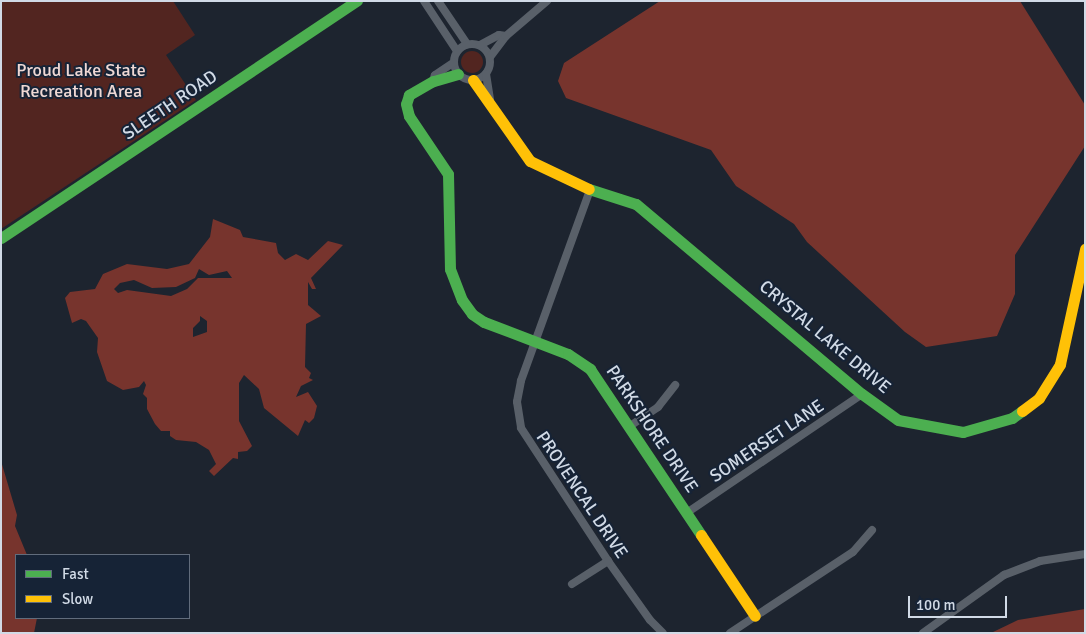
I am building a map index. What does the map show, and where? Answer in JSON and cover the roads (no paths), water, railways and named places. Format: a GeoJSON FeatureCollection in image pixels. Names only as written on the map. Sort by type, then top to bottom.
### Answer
{"type":"FeatureCollection","features":[{"type":"Feature","properties":{"kind":"street","name":"SLEETH ROAD"},"geometry":{"type":"LineString","coordinates":[[1,238],[357,1]]}},
{"type":"Feature","properties":{"kind":"street"},"geometry":{"type":"LineString","coordinates":[[424,1],[457,51]]}},
{"type":"Feature","properties":{"kind":"street"},"geometry":{"type":"LineString","coordinates":[[438,1],[468,44],[457,51],[453,63],[458,74]]}},
{"type":"Feature","properties":{"kind":"street","name":"CRYSTAL LAKE DRIVE"},"geometry":{"type":"LineString","coordinates":[[490,100],[486,74],[490,57],[506,36],[547,1]]}},
{"type":"Feature","properties":{"kind":"street","name":"CRYSTAL LAKE DRIVE"},"geometry":{"type":"LineString","coordinates":[[468,44],[480,45],[498,35],[506,36]]}},
{"type":"Feature","properties":{"kind":"street"},"geometry":{"type":"LineString","coordinates":[[480,45],[490,57]]}},
{"type":"Feature","properties":{"kind":"street","name":"PARKSHORE DRIVE"},"geometry":{"type":"LineString","coordinates":[[433,80],[435,75],[453,63]]}},
{"type":"Feature","properties":{"kind":"street","name":"CRYSTAL LAKE DRIVE"},"geometry":{"type":"LineString","coordinates":[[458,74],[473,80],[490,100],[530,161],[590,190],[636,204],[658,220],[862,394],[898,420],[963,432],[1012,418],[1039,398],[1060,364],[1085,249]]}},
{"type":"Feature","properties":{"kind":"street","name":"PARKSHORE DRIVE"},"geometry":{"type":"LineString","coordinates":[[458,74],[433,80],[410,95],[406,104],[410,116],[442,161],[448,174],[450,269],[456,289],[472,314],[484,322],[568,354],[590,369],[688,512],[755,616]]}},
{"type":"Feature","properties":{"kind":"street"},"geometry":{"type":"LineString","coordinates":[[473,80],[486,74]]}},
{"type":"Feature","properties":{"kind":"street","name":"PROVENCAL DRIVE"},"geometry":{"type":"LineString","coordinates":[[590,190],[521,381],[518,402],[521,428],[608,561],[650,620],[663,633]]}},
{"type":"Feature","properties":{"kind":"street"},"geometry":{"type":"LineString","coordinates":[[630,426],[658,406],[674,385]]}},
{"type":"Feature","properties":{"kind":"street","name":"SOMERSET LANE"},"geometry":{"type":"LineString","coordinates":[[688,512],[862,394]]}},
{"type":"Feature","properties":{"kind":"street"},"geometry":{"type":"LineString","coordinates":[[730,633],[853,552],[872,530]]}},
{"type":"Feature","properties":{"kind":"street"},"geometry":{"type":"LineString","coordinates":[[923,633],[1004,575],[1040,561],[1085,554]]}},
{"type":"Feature","properties":{"kind":"street"},"geometry":{"type":"LineString","coordinates":[[572,584],[608,561]]}},
{"type":"Feature","properties":{"kind":"park label","name":"Proud Lake State Recreation Area"},"geometry":{"type":"Point","coordinates":[81,81]}}]}
